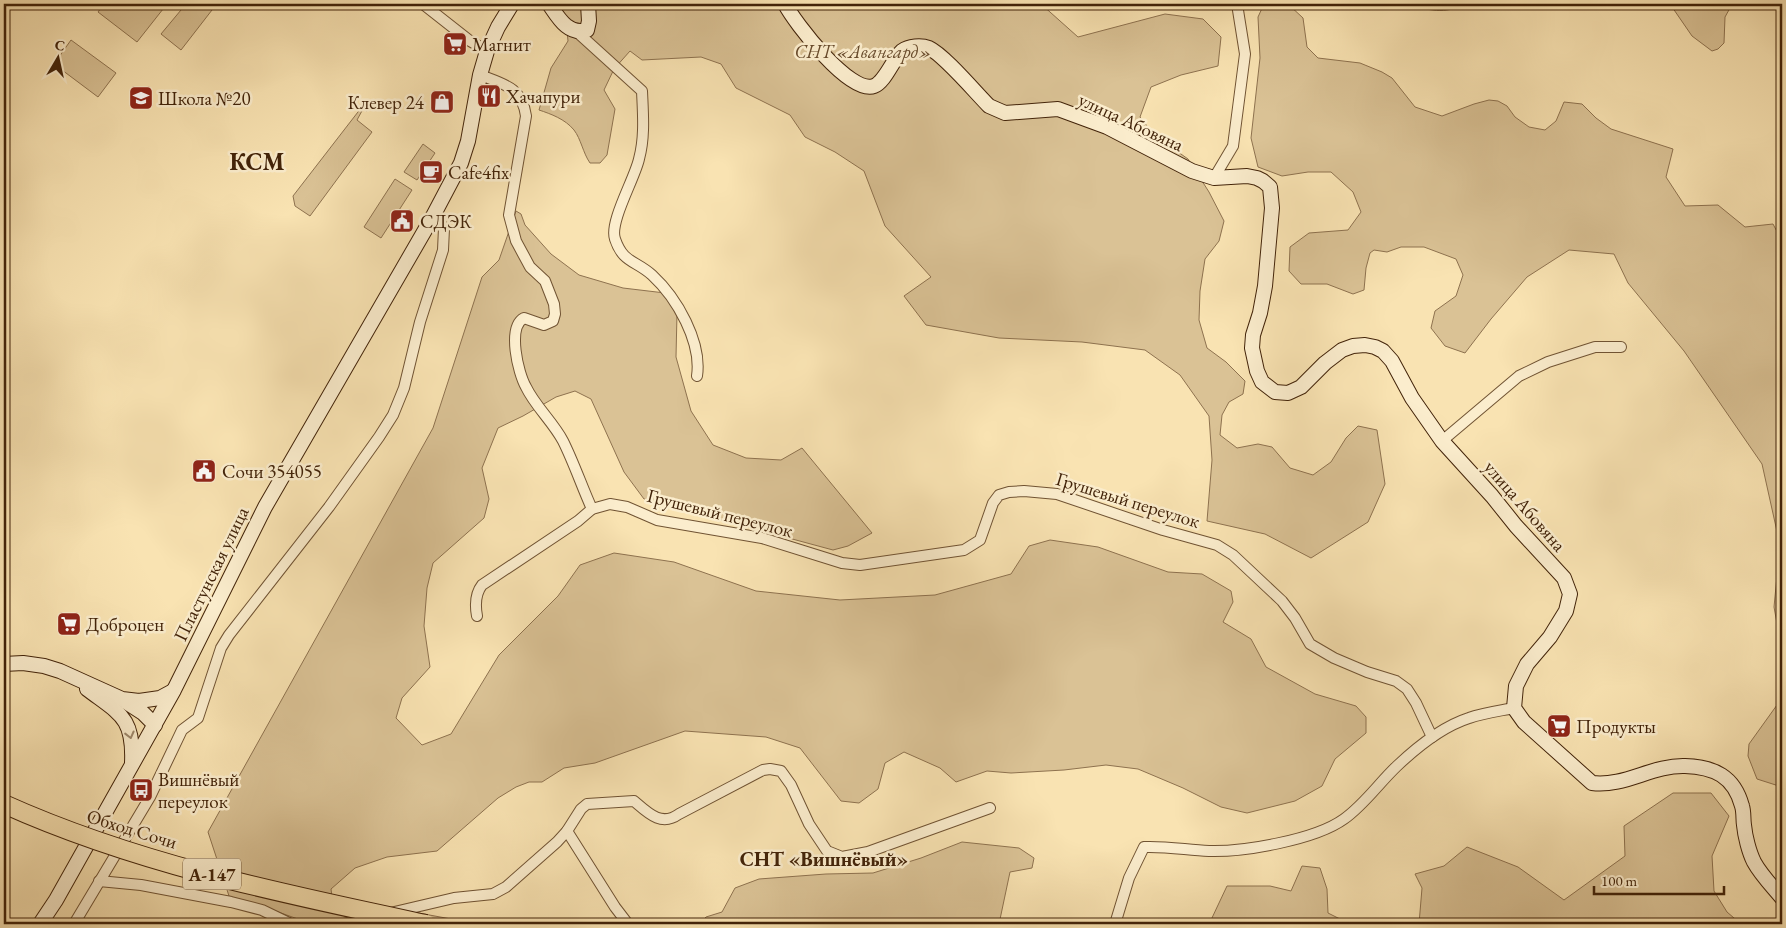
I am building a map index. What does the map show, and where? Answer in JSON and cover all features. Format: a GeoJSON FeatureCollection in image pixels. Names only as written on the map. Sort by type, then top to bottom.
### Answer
{"type":"FeatureCollection","features":[{"type":"Feature","properties":{"kind":"highway","name":"Обход Сочи"},"geometry":{"type":"LineString","coordinates":[[4,804],[84,838],[129,852],[237,881],[426,924]]}},
{"type":"Feature","properties":{"kind":"street"},"geometry":{"type":"LineString","coordinates":[[422,4],[470,41],[487,51]]}},
{"type":"Feature","properties":{"kind":"street","name":"Пластунская улица"},"geometry":{"type":"LineString","coordinates":[[40,924],[56,900],[174,690],[265,507],[432,218],[461,163],[468,141],[480,75],[487,51],[498,27],[512,4]]}},
{"type":"Feature","properties":{"kind":"street"},"geometry":{"type":"LineString","coordinates":[[549,4],[566,26],[577,32],[642,91],[644,123],[639,160],[627,189],[615,226],[614,237],[621,255],[651,274],[672,298],[690,330],[697,350],[699,364],[697,376]]}},
{"type":"Feature","properties":{"kind":"street"},"geometry":{"type":"LineString","coordinates":[[577,32],[587,30],[589,26],[588,4]]}},
{"type":"Feature","properties":{"kind":"street","name":"улица Абовяна"},"geometry":{"type":"LineString","coordinates":[[784,4],[792,19],[845,76],[856,84],[865,87],[874,86],[880,82],[902,51],[914,47],[929,48],[943,58],[995,110],[1004,113],[1016,113],[1042,109],[1058,109],[1107,127],[1192,171],[1214,178],[1252,177],[1263,181],[1270,187],[1272,208],[1265,286],[1252,348],[1257,371],[1262,382],[1275,392],[1288,393],[1295,391],[1307,382],[1325,363],[1342,350],[1354,346],[1374,347],[1383,351],[1392,361],[1412,398],[1442,441],[1564,578],[1570,594],[1566,611],[1550,637],[1526,664],[1516,686],[1514,708]]}},
{"type":"Feature","properties":{"kind":"street"},"geometry":{"type":"LineString","coordinates":[[1214,178],[1233,146],[1246,54],[1238,4]]}},
{"type":"Feature","properties":{"kind":"street"},"geometry":{"type":"LineString","coordinates":[[480,75],[508,86],[520,97],[525,105],[526,116],[508,215],[516,241],[530,267],[545,281],[554,304],[555,314],[553,321],[544,325],[524,318],[516,325],[515,345],[526,388],[562,441],[592,509]]}},
{"type":"Feature","properties":{"kind":"street"},"geometry":{"type":"LineString","coordinates":[[74,924],[150,797],[182,730],[198,718],[222,648],[229,635],[328,507],[393,415],[404,388],[420,322],[443,250],[444,228],[432,218]]}},
{"type":"Feature","properties":{"kind":"street"},"geometry":{"type":"LineString","coordinates":[[1442,441],[1519,376],[1548,362],[1595,347],[1620,347]]}},
{"type":"Feature","properties":{"kind":"street","name":"Грушевый переулок"},"geometry":{"type":"LineString","coordinates":[[477,616],[476,599],[478,590],[482,585],[578,521],[592,509],[610,504],[627,506],[657,520],[762,538],[842,563],[860,565],[964,550],[980,540],[993,503],[999,496],[1010,492],[1024,491],[1058,494],[1163,530],[1217,545],[1233,555],[1282,601],[1295,618],[1310,644],[1366,672],[1396,681],[1407,689],[1416,703],[1432,738]]}},
{"type":"Feature","properties":{"kind":"street"},"geometry":{"type":"LineString","coordinates":[[4,664],[23,663],[44,666],[73,678],[155,725]]}},
{"type":"Feature","properties":{"kind":"street"},"geometry":{"type":"LineString","coordinates":[[120,704],[149,701],[160,698],[174,690]]}},
{"type":"Feature","properties":{"kind":"street"},"geometry":{"type":"LineString","coordinates":[[120,704],[131,735],[133,748],[132,766]]}},
{"type":"Feature","properties":{"kind":"street"},"geometry":{"type":"LineString","coordinates":[[1115,924],[1129,878],[1144,847],[1210,851],[1249,849],[1287,841],[1322,830],[1343,820],[1374,792],[1398,765],[1450,726],[1469,718],[1514,708],[1524,722],[1592,783],[1605,785],[1654,770],[1683,766],[1704,768],[1722,774],[1732,785],[1742,807],[1744,827],[1754,861],[1782,898]]}},
{"type":"Feature","properties":{"kind":"street"},"geometry":{"type":"LineString","coordinates":[[343,924],[454,898],[493,894],[506,887],[557,842],[581,809],[587,804],[634,800],[649,814],[660,819],[671,820],[763,770],[782,771],[791,785],[809,824],[827,851],[842,857],[868,852],[990,808]]}},
{"type":"Feature","properties":{"kind":"street"},"geometry":{"type":"LineString","coordinates":[[567,830],[615,907],[628,924]]}},
{"type":"Feature","properties":{"kind":"street"},"geometry":{"type":"LineString","coordinates":[[99,881],[141,885],[231,902],[262,910],[291,924]]}},
{"type":"Feature","properties":{"kind":"green space"},"geometry":{"type":"Polygon","coordinates":[[[104,4],[167,4],[137,42],[98,12],[104,4]]]}},
{"type":"Feature","properties":{"kind":"green space"},"geometry":{"type":"Polygon","coordinates":[[[186,4],[204,4],[212,10],[181,50],[161,34],[186,4]]]}},
{"type":"Feature","properties":{"kind":"green space","name":"СНТ «Авангард»"},"geometry":{"type":"Polygon","coordinates":[[[557,4],[1041,4],[1078,37],[1165,14],[1203,19],[1221,37],[1218,66],[1181,75],[1151,87],[1140,117],[1154,135],[1188,159],[1209,192],[1224,221],[1219,241],[1205,259],[1200,291],[1199,320],[1207,348],[1226,362],[1245,381],[1243,394],[1229,402],[1222,415],[1220,435],[1237,448],[1258,444],[1272,447],[1290,468],[1313,475],[1331,462],[1346,438],[1358,426],[1377,430],[1385,484],[1368,522],[1311,558],[1265,534],[1207,521],[1212,460],[1209,416],[1180,375],[1145,350],[1082,342],[999,338],[926,325],[904,296],[931,277],[885,226],[864,171],[835,152],[805,137],[790,115],[736,88],[721,64],[701,57],[642,60],[630,51],[614,69],[604,90],[615,109],[607,155],[600,163],[590,163],[574,130],[558,117],[539,110],[551,68],[568,41],[566,21],[557,4]]]}},
{"type":"Feature","properties":{"kind":"green space"},"geometry":{"type":"Polygon","coordinates":[[[1264,4],[1288,4],[1303,18],[1307,47],[1318,58],[1360,63],[1382,72],[1392,78],[1415,107],[1442,116],[1474,104],[1489,100],[1498,101],[1507,106],[1515,117],[1529,127],[1545,130],[1556,121],[1564,102],[1582,104],[1611,129],[1673,149],[1666,177],[1685,206],[1718,205],[1745,227],[1773,224],[1782,241],[1782,651],[1774,607],[1780,545],[1762,464],[1684,351],[1628,283],[1614,254],[1569,250],[1527,277],[1465,353],[1445,346],[1431,328],[1435,311],[1456,296],[1463,275],[1456,259],[1424,247],[1401,247],[1387,252],[1374,250],[1370,253],[1366,268],[1364,290],[1353,294],[1327,284],[1301,284],[1289,271],[1290,247],[1309,233],[1348,230],[1361,212],[1353,192],[1331,172],[1308,172],[1282,176],[1258,167],[1251,138],[1260,58],[1258,17],[1264,4]]]}},
{"type":"Feature","properties":{"kind":"green space"},"geometry":{"type":"Polygon","coordinates":[[[1409,4],[1463,4],[1450,9],[1429,10],[1409,4]]]}},
{"type":"Feature","properties":{"kind":"green space"},"geometry":{"type":"Polygon","coordinates":[[[1670,4],[1759,4],[1730,8],[1725,17],[1724,43],[1718,49],[1712,51],[1692,36],[1670,4]]]}},
{"type":"Feature","properties":{"kind":"green space"},"geometry":{"type":"Polygon","coordinates":[[[71,40],[116,73],[98,97],[54,64],[71,40]]]}},
{"type":"Feature","properties":{"kind":"green space"},"geometry":{"type":"Polygon","coordinates":[[[368,99],[370,107],[367,111],[363,109],[357,120],[372,132],[310,216],[295,206],[293,196],[368,99]]]}},
{"type":"Feature","properties":{"kind":"green space"},"geometry":{"type":"Polygon","coordinates":[[[423,144],[435,153],[417,180],[404,172],[423,144]]]}},
{"type":"Feature","properties":{"kind":"green space"},"geometry":{"type":"Polygon","coordinates":[[[395,179],[412,190],[381,238],[364,227],[395,179]]]}},
{"type":"Feature","properties":{"kind":"green space"},"geometry":{"type":"Polygon","coordinates":[[[516,211],[521,214],[525,225],[551,254],[579,275],[623,288],[665,293],[677,313],[676,357],[691,411],[713,445],[746,458],[781,460],[802,448],[872,533],[848,546],[833,550],[644,499],[624,472],[591,399],[575,391],[556,397],[498,428],[482,468],[489,499],[484,518],[433,563],[427,588],[424,626],[430,667],[402,698],[396,718],[422,745],[451,734],[499,655],[558,596],[580,565],[614,553],[674,562],[756,591],[840,600],[935,595],[1011,574],[1029,546],[1050,540],[1098,547],[1168,572],[1202,574],[1231,591],[1233,602],[1223,622],[1251,639],[1266,667],[1315,694],[1356,706],[1366,717],[1366,733],[1335,759],[1322,786],[1295,801],[1247,813],[1221,807],[1138,769],[1106,765],[1011,773],[987,771],[956,782],[940,768],[904,752],[885,763],[878,789],[859,803],[841,801],[800,748],[766,737],[685,731],[595,763],[564,768],[542,782],[529,782],[516,787],[498,798],[437,851],[387,857],[355,868],[331,889],[332,897],[478,924],[312,924],[264,907],[231,902],[208,832],[433,428],[482,277],[499,260],[516,211]]]}},
{"type":"Feature","properties":{"kind":"green space"},"geometry":{"type":"Polygon","coordinates":[[[1782,698],[1782,787],[1757,779],[1748,756],[1749,744],[1782,698]]]}},
{"type":"Feature","properties":{"kind":"green space"},"geometry":{"type":"Polygon","coordinates":[[[1673,793],[1711,793],[1729,816],[1712,856],[1714,891],[1727,912],[1741,924],[1419,924],[1422,888],[1415,874],[1444,866],[1467,847],[1518,867],[1564,900],[1625,856],[1624,826],[1673,793]]]}},
{"type":"Feature","properties":{"kind":"green space"},"geometry":{"type":"Polygon","coordinates":[[[962,842],[1019,848],[1034,858],[1032,868],[1010,872],[999,924],[699,924],[706,917],[722,912],[735,888],[759,879],[873,873],[921,858],[962,842]]]}},
{"type":"Feature","properties":{"kind":"green space"},"geometry":{"type":"Polygon","coordinates":[[[1302,866],[1320,868],[1327,889],[1328,913],[1350,924],[1179,924],[1191,920],[1205,922],[1211,920],[1227,886],[1270,886],[1291,891],[1302,866]]]}},
{"type":"Feature","properties":{"kind":"place","name":"Магнит"},"geometry":{"type":"Point","coordinates":[455,44]}},
{"type":"Feature","properties":{"kind":"place","name":"Хачапури"},"geometry":{"type":"Point","coordinates":[489,96]}},
{"type":"Feature","properties":{"kind":"place","name":"Школа №20"},"geometry":{"type":"Point","coordinates":[141,98]}},
{"type":"Feature","properties":{"kind":"place","name":"Клевер 24"},"geometry":{"type":"Point","coordinates":[442,102]}},
{"type":"Feature","properties":{"kind":"place","name":"Cafe4fix"},"geometry":{"type":"Point","coordinates":[431,172]}},
{"type":"Feature","properties":{"kind":"place","name":"СДЭК"},"geometry":{"type":"Point","coordinates":[402,221]}},
{"type":"Feature","properties":{"kind":"place","name":"Сочи 354055"},"geometry":{"type":"Point","coordinates":[204,471]}},
{"type":"Feature","properties":{"kind":"place","name":"Доброцен"},"geometry":{"type":"Point","coordinates":[69,624]}},
{"type":"Feature","properties":{"kind":"place","name":"Продукты"},"geometry":{"type":"Point","coordinates":[1559,726]}},
{"type":"Feature","properties":{"kind":"place","name":"Вишнёвый переулок"},"geometry":{"type":"Point","coordinates":[141,790]}},
{"type":"Feature","properties":{"kind":"district","name":"КСМ"},"geometry":{"type":"Point","coordinates":[257,161]}},
{"type":"Feature","properties":{"kind":"district","name":"СНТ «Вишнёвый»"},"geometry":{"type":"Point","coordinates":[824,859]}}]}
